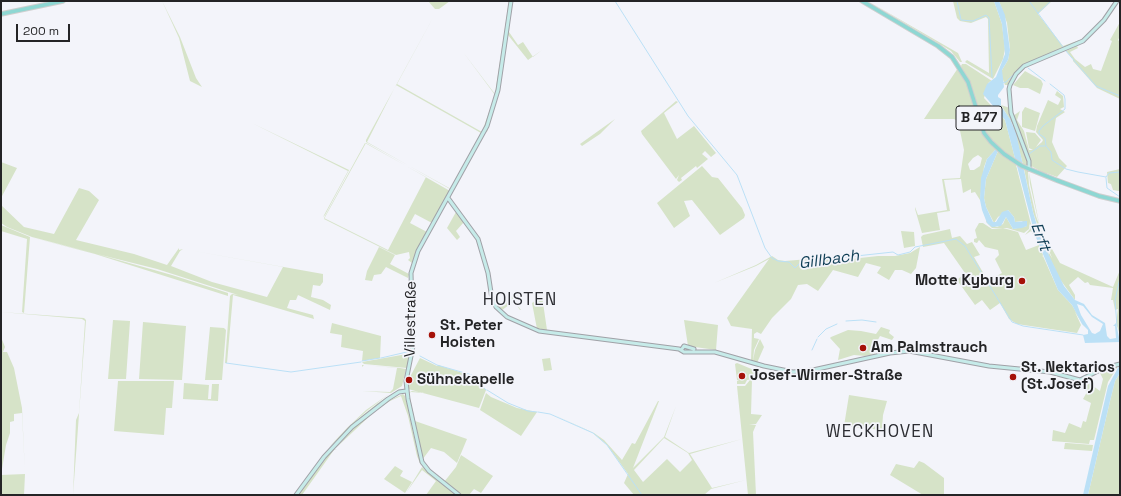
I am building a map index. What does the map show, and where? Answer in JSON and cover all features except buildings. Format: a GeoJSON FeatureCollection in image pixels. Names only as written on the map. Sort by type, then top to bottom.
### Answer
{"type":"FeatureCollection","features":[{"type":"Feature","properties":{"kind":"main road"},"geometry":{"type":"LineString","coordinates":[[1,14],[63,1]]}},
{"type":"Feature","properties":{"kind":"main road","name":"Villestraße"},"geometry":{"type":"LineString","coordinates":[[459,495],[429,471],[422,462],[406,391],[406,381],[413,352],[412,269],[418,251],[485,130],[499,81],[511,1]]}},
{"type":"Feature","properties":{"kind":"main road","name":"B 477"},"geometry":{"type":"LineString","coordinates":[[862,1],[938,46],[952,57],[968,82],[984,133],[994,146],[1014,162],[1094,195],[1120,200]]}},
{"type":"Feature","properties":{"kind":"main road"},"geometry":{"type":"LineString","coordinates":[[1027,168],[1029,161],[1011,113],[1009,87],[1016,74],[1024,66],[1085,40],[1104,20],[1117,1]]}},
{"type":"Feature","properties":{"kind":"main road"},"geometry":{"type":"LineString","coordinates":[[448,198],[478,239],[489,277],[492,299],[496,307],[505,316],[539,331],[682,349],[684,346],[687,349],[734,356],[764,366],[796,372],[904,351],[914,351],[970,362],[1050,372],[1079,380],[1084,379],[1104,368],[1119,364]]}},
{"type":"Feature","properties":{"kind":"main road"},"geometry":{"type":"LineString","coordinates":[[296,495],[339,440],[369,413],[399,392],[406,381]]}},
{"type":"Feature","properties":{"kind":"main road"},"geometry":{"type":"LineString","coordinates":[[399,392],[406,391]]}},
{"type":"Feature","properties":{"kind":"green space"},"geometry":{"type":"Polygon","coordinates":[[[162,1],[180,37],[196,78],[202,87],[190,81],[179,38],[162,1]]]}},
{"type":"Feature","properties":{"kind":"green space"},"geometry":{"type":"Polygon","coordinates":[[[428,1],[450,1],[439,9],[435,9],[428,1]]]}},
{"type":"Feature","properties":{"kind":"green space"},"geometry":{"type":"Polygon","coordinates":[[[509,1],[506,34],[495,93],[509,1]]]}},
{"type":"Feature","properties":{"kind":"green space"},"geometry":{"type":"Polygon","coordinates":[[[868,1],[958,53],[962,62],[960,62],[951,51],[868,1]]]}},
{"type":"Feature","properties":{"kind":"green space"},"geometry":{"type":"Polygon","coordinates":[[[953,1],[994,1],[1002,24],[1005,49],[1003,59],[993,79],[965,62],[967,60],[989,73],[988,19],[986,17],[971,23],[960,21],[957,18],[953,1]]]}},
{"type":"Feature","properties":{"kind":"green space"},"geometry":{"type":"Polygon","coordinates":[[[999,1],[1052,1],[1038,14],[1063,46],[1085,38],[1024,66],[1009,85],[1005,85],[1002,77],[1002,70],[1008,60],[1010,49],[1007,23],[999,1]]]}},
{"type":"Feature","properties":{"kind":"green space"},"geometry":{"type":"Polygon","coordinates":[[[511,8],[509,32],[518,45],[523,42],[533,57],[528,60],[508,35],[499,91],[487,132],[486,131],[495,102],[511,8]]]}},
{"type":"Feature","properties":{"kind":"green space"},"geometry":{"type":"Polygon","coordinates":[[[435,14],[397,84],[482,132],[494,99],[482,134],[450,189],[481,133],[396,85],[435,14]]]}},
{"type":"Feature","properties":{"kind":"green space"},"geometry":{"type":"Polygon","coordinates":[[[1120,22],[1120,36],[1118,40],[1120,42],[1120,99],[1097,88],[1066,51],[1077,46],[1078,48],[1070,52],[1075,59],[1085,67],[1091,64],[1093,69],[1101,71],[1112,41],[1110,40],[1120,22]]]}},
{"type":"Feature","properties":{"kind":"green space"},"geometry":{"type":"Polygon","coordinates":[[[463,52],[495,94],[495,95],[463,52]]]}},
{"type":"Feature","properties":{"kind":"green space"},"geometry":{"type":"Polygon","coordinates":[[[962,64],[966,64],[992,81],[989,82],[984,98],[1005,120],[1016,162],[999,149],[985,132],[971,87],[961,66],[962,64]]]}},
{"type":"Feature","properties":{"kind":"green space"},"geometry":{"type":"Polygon","coordinates":[[[958,68],[965,78],[978,120],[990,142],[996,149],[987,159],[984,167],[980,200],[975,192],[971,193],[971,189],[963,193],[961,179],[944,180],[950,211],[937,213],[940,230],[922,233],[915,207],[918,215],[947,210],[942,179],[960,178],[964,150],[958,121],[954,119],[924,119],[958,68]],[[978,155],[973,158],[968,164],[970,170],[974,170],[980,166],[982,158],[978,155]]]}},
{"type":"Feature","properties":{"kind":"green space"},"geometry":{"type":"Polygon","coordinates":[[[1025,71],[1041,80],[1043,84],[1040,94],[1028,88],[1020,88],[1013,85],[1025,71]]]}},
{"type":"Feature","properties":{"kind":"green space"},"geometry":{"type":"Polygon","coordinates":[[[394,88],[367,142],[408,166],[366,142],[394,88]]]}},
{"type":"Feature","properties":{"kind":"green space"},"geometry":{"type":"Polygon","coordinates":[[[1057,91],[1063,96],[1064,107],[1060,109],[1065,112],[1056,118],[1052,142],[1059,158],[1067,166],[1057,177],[1046,173],[1055,179],[1031,166],[1013,116],[1020,111],[1017,120],[1024,131],[1029,150],[1033,150],[1029,148],[1026,132],[1035,133],[1041,140],[1036,147],[1042,142],[1043,140],[1036,132],[1037,126],[1048,100],[1058,105],[1061,99],[1055,95],[1057,91]]]}},
{"type":"Feature","properties":{"kind":"green space"},"geometry":{"type":"Polygon","coordinates":[[[676,101],[678,102],[664,113],[677,139],[694,126],[716,153],[711,157],[705,151],[702,154],[708,159],[697,168],[696,166],[681,178],[682,180],[679,182],[677,180],[679,175],[676,179],[641,131],[676,101]]]}},
{"type":"Feature","properties":{"kind":"green space"},"geometry":{"type":"Polygon","coordinates":[[[1001,105],[1010,108],[1029,164],[1027,167],[1023,165],[1013,125],[1001,105]]]}},
{"type":"Feature","properties":{"kind":"green space"},"geometry":{"type":"Polygon","coordinates":[[[1025,107],[1040,113],[1035,131],[1022,127],[1022,112],[1025,107]]]}},
{"type":"Feature","properties":{"kind":"green space"},"geometry":{"type":"Polygon","coordinates":[[[615,119],[600,134],[582,146],[580,144],[615,119]]]}},
{"type":"Feature","properties":{"kind":"green space"},"geometry":{"type":"Polygon","coordinates":[[[252,123],[349,170],[364,142],[325,215],[323,217],[348,171],[252,123]]]}},
{"type":"Feature","properties":{"kind":"green space"},"geometry":{"type":"Polygon","coordinates":[[[998,151],[1016,165],[1034,236],[1031,231],[1025,235],[1030,229],[1029,222],[1029,229],[1024,233],[1007,228],[992,228],[987,223],[997,227],[1003,224],[1006,217],[1013,229],[1027,226],[1022,221],[1015,222],[1014,217],[1008,210],[998,217],[994,223],[986,207],[984,198],[986,179],[998,151]]]}},
{"type":"Feature","properties":{"kind":"green space"},"geometry":{"type":"Polygon","coordinates":[[[1,162],[17,168],[1,198],[1,162]]]}},
{"type":"Feature","properties":{"kind":"green space"},"geometry":{"type":"Polygon","coordinates":[[[702,166],[712,177],[718,178],[742,208],[745,215],[744,218],[720,235],[692,200],[684,201],[690,216],[674,228],[657,203],[702,166]]]}},
{"type":"Feature","properties":{"kind":"green space"},"geometry":{"type":"Polygon","coordinates":[[[1024,169],[1028,171],[1029,185],[1036,216],[1049,252],[1047,253],[1033,212],[1024,169]]]}},
{"type":"Feature","properties":{"kind":"green space"},"geometry":{"type":"Polygon","coordinates":[[[1120,169],[1120,191],[1113,190],[1111,184],[1108,183],[1107,172],[1120,169]]]}},
{"type":"Feature","properties":{"kind":"green space"},"geometry":{"type":"Polygon","coordinates":[[[1029,172],[1040,228],[1030,184],[1029,172]]]}},
{"type":"Feature","properties":{"kind":"green space"},"geometry":{"type":"Polygon","coordinates":[[[426,177],[450,191],[432,223],[415,214],[410,223],[427,232],[412,263],[408,260],[410,258],[409,252],[396,255],[324,219],[388,250],[426,177]]]}},
{"type":"Feature","properties":{"kind":"green space"},"geometry":{"type":"Polygon","coordinates":[[[79,188],[89,191],[99,200],[76,240],[134,254],[167,265],[179,248],[179,250],[183,249],[323,274],[323,282],[320,286],[313,285],[311,297],[323,300],[331,305],[330,310],[298,295],[296,300],[290,300],[287,308],[313,315],[314,319],[233,295],[227,363],[225,363],[230,296],[232,294],[238,295],[157,269],[32,237],[7,227],[1,223],[1,205],[24,227],[54,234],[79,188]],[[183,249],[180,251],[171,266],[212,282],[267,297],[283,267],[183,249]]]}},
{"type":"Feature","properties":{"kind":"green space"},"geometry":{"type":"Polygon","coordinates":[[[456,212],[464,222],[456,231],[460,237],[457,240],[447,228],[456,212]]]}},
{"type":"Feature","properties":{"kind":"green space"},"geometry":{"type":"Polygon","coordinates":[[[979,223],[983,223],[992,229],[1003,228],[1018,232],[1026,250],[1039,245],[1043,255],[1042,257],[1043,256],[1058,290],[1072,305],[1085,328],[1075,312],[1081,325],[1077,333],[1017,324],[1009,319],[1000,303],[990,310],[982,300],[975,305],[957,280],[965,273],[944,243],[923,247],[921,237],[923,235],[950,229],[952,238],[960,236],[967,244],[972,242],[980,255],[974,257],[988,281],[1002,273],[995,259],[999,255],[998,250],[985,247],[979,240],[977,243],[974,242],[974,239],[977,238],[975,230],[979,223]]]}},
{"type":"Feature","properties":{"kind":"green space"},"geometry":{"type":"Polygon","coordinates":[[[1,225],[30,237],[24,313],[22,312],[27,239],[1,231],[1,225]]]}},
{"type":"Feature","properties":{"kind":"green space"},"geometry":{"type":"Polygon","coordinates":[[[1040,228],[1060,263],[1113,287],[1120,270],[1120,335],[1116,323],[1118,309],[1115,310],[1113,300],[1111,300],[1113,288],[1090,285],[1088,282],[1085,283],[1078,277],[1069,285],[1075,295],[1075,300],[1059,278],[1048,254],[1049,253],[1052,258],[1040,228]]]}},
{"type":"Feature","properties":{"kind":"green space"},"geometry":{"type":"Polygon","coordinates":[[[901,231],[914,232],[915,246],[904,248],[901,231]]]}},
{"type":"Feature","properties":{"kind":"green space"},"geometry":{"type":"Polygon","coordinates":[[[30,237],[97,254],[172,275],[228,293],[228,296],[95,254],[30,237]]]}},
{"type":"Feature","properties":{"kind":"green space"},"geometry":{"type":"Polygon","coordinates":[[[379,247],[395,255],[390,264],[409,274],[408,278],[386,267],[381,274],[374,275],[372,281],[365,280],[367,271],[379,247]]]}},
{"type":"Feature","properties":{"kind":"green space"},"geometry":{"type":"Polygon","coordinates":[[[920,247],[916,268],[911,274],[902,270],[895,270],[889,280],[877,273],[881,267],[866,263],[858,277],[833,270],[818,291],[807,284],[798,285],[791,299],[772,318],[761,334],[757,332],[754,334],[754,338],[759,339],[754,350],[753,361],[751,361],[752,329],[731,326],[727,318],[769,259],[756,266],[714,283],[756,265],[772,256],[778,260],[785,261],[833,257],[833,261],[878,256],[895,256],[910,253],[920,247]]]}},
{"type":"Feature","properties":{"kind":"green space"},"geometry":{"type":"Polygon","coordinates":[[[515,293],[519,297],[515,302],[521,310],[514,301],[501,311],[497,307],[505,303],[504,302],[515,293]]]}},
{"type":"Feature","properties":{"kind":"green space"},"geometry":{"type":"Polygon","coordinates":[[[542,296],[547,330],[537,329],[532,303],[542,296]]]}},
{"type":"Feature","properties":{"kind":"green space"},"geometry":{"type":"Polygon","coordinates":[[[1,312],[84,318],[86,320],[73,495],[76,420],[79,413],[85,321],[82,319],[1,312]]]}},
{"type":"Feature","properties":{"kind":"green space"},"geometry":{"type":"Polygon","coordinates":[[[113,320],[130,321],[126,379],[108,379],[113,320]]]}},
{"type":"Feature","properties":{"kind":"green space"},"geometry":{"type":"Polygon","coordinates":[[[684,320],[718,325],[716,350],[688,346],[684,320]]]}},
{"type":"Feature","properties":{"kind":"green space"},"geometry":{"type":"Polygon","coordinates":[[[143,322],[186,326],[182,380],[139,379],[143,322]]]}},
{"type":"Feature","properties":{"kind":"green space"},"geometry":{"type":"Polygon","coordinates":[[[332,323],[381,336],[380,358],[362,361],[363,351],[341,347],[342,335],[330,333],[332,323]]]}},
{"type":"Feature","properties":{"kind":"green space"},"geometry":{"type":"Polygon","coordinates":[[[210,327],[224,328],[226,330],[222,380],[205,380],[210,327]]]}},
{"type":"Feature","properties":{"kind":"green space"},"geometry":{"type":"Polygon","coordinates":[[[881,327],[890,330],[889,333],[894,337],[892,340],[880,336],[874,347],[875,354],[865,356],[854,355],[838,360],[840,349],[830,338],[831,337],[848,330],[876,334],[881,327]]]}},
{"type":"Feature","properties":{"kind":"green space"},"geometry":{"type":"Polygon","coordinates":[[[1,337],[5,347],[3,352],[7,352],[14,368],[22,408],[25,474],[22,413],[14,414],[14,421],[10,422],[10,433],[6,445],[1,475],[1,337]]]}},
{"type":"Feature","properties":{"kind":"green space"},"geometry":{"type":"Polygon","coordinates":[[[760,339],[764,347],[757,363],[753,361],[755,350],[760,339]]]}},
{"type":"Feature","properties":{"kind":"green space"},"geometry":{"type":"Polygon","coordinates":[[[411,354],[407,368],[364,364],[362,362],[411,354]]]}},
{"type":"Feature","properties":{"kind":"green space"},"geometry":{"type":"Polygon","coordinates":[[[420,358],[437,366],[438,365],[469,375],[486,390],[479,408],[408,389],[410,377],[420,358]]]}},
{"type":"Feature","properties":{"kind":"green space"},"geometry":{"type":"Polygon","coordinates":[[[550,358],[552,370],[544,371],[542,359],[550,358]]]}},
{"type":"Feature","properties":{"kind":"green space"},"geometry":{"type":"Polygon","coordinates":[[[737,363],[754,370],[753,379],[747,380],[745,384],[737,384],[737,381],[739,381],[737,380],[735,364],[737,363]]]}},
{"type":"Feature","properties":{"kind":"green space"},"geometry":{"type":"Polygon","coordinates":[[[364,365],[400,368],[406,369],[402,386],[391,393],[362,391],[390,392],[393,389],[397,368],[364,365]]]}},
{"type":"Feature","properties":{"kind":"green space"},"geometry":{"type":"Polygon","coordinates":[[[1118,366],[1108,382],[1094,440],[1090,440],[1089,444],[1052,441],[1053,430],[1065,433],[1069,423],[1081,428],[1083,421],[1086,422],[1091,403],[1083,399],[1087,392],[1084,389],[1089,383],[1100,391],[1103,379],[1100,373],[1118,366]]]}},
{"type":"Feature","properties":{"kind":"green space"},"geometry":{"type":"Polygon","coordinates":[[[1120,373],[1120,495],[1088,495],[1115,381],[1120,373]]]}},
{"type":"Feature","properties":{"kind":"green space"},"geometry":{"type":"Polygon","coordinates":[[[750,380],[752,380],[751,414],[762,415],[756,424],[749,424],[756,425],[753,432],[756,495],[748,495],[737,386],[745,386],[750,380]]]}},
{"type":"Feature","properties":{"kind":"green space"},"geometry":{"type":"Polygon","coordinates":[[[118,381],[174,381],[172,408],[166,408],[164,435],[114,431],[118,381]]]}},
{"type":"Feature","properties":{"kind":"green space"},"geometry":{"type":"Polygon","coordinates":[[[184,383],[209,385],[208,399],[211,399],[212,384],[219,384],[218,401],[183,399],[184,383]]]}},
{"type":"Feature","properties":{"kind":"green space"},"geometry":{"type":"Polygon","coordinates":[[[402,388],[367,413],[329,447],[348,427],[366,410],[389,394],[353,423],[378,403],[402,388]]]}},
{"type":"Feature","properties":{"kind":"green space"},"geometry":{"type":"Polygon","coordinates":[[[412,391],[424,393],[409,393],[415,421],[467,439],[457,463],[444,452],[431,448],[422,460],[408,393],[412,391]]]}},
{"type":"Feature","properties":{"kind":"green space"},"geometry":{"type":"Polygon","coordinates":[[[486,393],[491,397],[517,408],[537,412],[521,436],[480,410],[486,393]]]}},
{"type":"Feature","properties":{"kind":"green space"},"geometry":{"type":"Polygon","coordinates":[[[403,394],[405,396],[411,418],[412,427],[407,407],[421,466],[417,456],[408,416],[401,396],[375,411],[336,448],[357,425],[386,402],[403,394]]]}},
{"type":"Feature","properties":{"kind":"green space"},"geometry":{"type":"Polygon","coordinates":[[[849,395],[887,401],[883,415],[882,430],[844,426],[849,395]]]}},
{"type":"Feature","properties":{"kind":"green space"},"geometry":{"type":"Polygon","coordinates":[[[659,401],[633,468],[664,437],[676,406],[665,437],[689,453],[742,439],[690,454],[712,488],[746,480],[711,489],[704,495],[634,495],[624,483],[628,474],[607,445],[593,433],[550,413],[594,433],[604,440],[622,460],[632,443],[635,444],[659,401]],[[664,438],[634,470],[643,482],[667,459],[680,472],[692,460],[688,453],[664,438]]]}},
{"type":"Feature","properties":{"kind":"green space"},"geometry":{"type":"Polygon","coordinates":[[[1065,443],[1093,445],[1092,451],[1064,449],[1065,443]]]}},
{"type":"Feature","properties":{"kind":"green space"},"geometry":{"type":"Polygon","coordinates":[[[333,449],[337,450],[334,450],[302,495],[298,495],[333,449]]]}},
{"type":"Feature","properties":{"kind":"green space"},"geometry":{"type":"Polygon","coordinates":[[[461,455],[493,476],[481,493],[474,489],[469,495],[460,495],[444,482],[456,467],[461,455]]]}},
{"type":"Feature","properties":{"kind":"green space"},"geometry":{"type":"Polygon","coordinates":[[[919,461],[944,478],[944,494],[951,495],[923,495],[890,475],[896,464],[914,468],[919,461]]]}},
{"type":"Feature","properties":{"kind":"green space"},"geometry":{"type":"Polygon","coordinates":[[[395,466],[403,471],[400,476],[412,482],[405,493],[384,479],[395,466]]]}},
{"type":"Feature","properties":{"kind":"green space"},"geometry":{"type":"Polygon","coordinates":[[[424,466],[429,474],[457,495],[426,495],[436,481],[422,470],[406,493],[422,467],[427,471],[424,466]]]}},
{"type":"Feature","properties":{"kind":"green space"},"geometry":{"type":"Polygon","coordinates":[[[25,474],[24,495],[1,495],[1,475],[25,474]]]}},
{"type":"Feature","properties":{"kind":"water","name":"Erft"},"geometry":{"type":"Polygon","coordinates":[[[994,1],[999,1],[1005,15],[1010,50],[1008,60],[1002,70],[1004,87],[998,97],[1001,99],[1001,106],[1010,119],[1016,133],[1033,212],[1041,239],[1064,286],[1075,300],[1084,304],[1092,315],[1105,323],[1107,336],[1110,339],[1116,338],[1115,326],[1113,326],[1116,323],[1120,342],[1085,343],[1083,335],[1088,334],[1088,330],[1082,324],[1072,305],[1058,290],[1035,235],[1005,120],[983,94],[987,84],[996,77],[1005,54],[1002,24],[994,1]],[[1077,304],[1081,315],[1092,333],[1095,334],[1100,331],[1103,324],[1092,317],[1083,306],[1077,304]]]}},
{"type":"Feature","properties":{"kind":"water"},"geometry":{"type":"Polygon","coordinates":[[[996,149],[998,151],[986,179],[984,198],[986,207],[993,222],[996,222],[1002,212],[1008,210],[1014,217],[1015,222],[1027,221],[1027,226],[1022,228],[1013,229],[1006,217],[1001,226],[992,227],[987,223],[982,210],[980,200],[981,178],[987,159],[996,149]]]}},
{"type":"Feature","properties":{"kind":"water"},"geometry":{"type":"Polygon","coordinates":[[[1120,364],[1120,373],[1115,381],[1088,495],[1083,495],[1108,386],[1120,364]]]}},
{"type":"Feature","properties":{"kind":"waterway","name":"Gillbach"},"geometry":{"type":"LineString","coordinates":[[615,1],[688,116],[737,175],[765,248],[772,258],[778,261],[789,262],[795,268],[801,262],[893,252],[898,255],[910,252],[915,247],[956,239],[965,246],[1012,322],[1023,326],[1083,335]]}},
{"type":"Feature","properties":{"kind":"waterway"},"geometry":{"type":"LineString","coordinates":[[957,1],[961,20],[973,21],[986,15],[989,18],[992,77]]}},
{"type":"Feature","properties":{"kind":"waterway"},"geometry":{"type":"LineString","coordinates":[[1029,1],[1063,47]]}},
{"type":"Feature","properties":{"kind":"waterway"},"geometry":{"type":"LineString","coordinates":[[1038,13],[1051,1]]}},
{"type":"Feature","properties":{"kind":"waterway"},"geometry":{"type":"LineString","coordinates":[[1065,50],[1096,86],[1120,96]]}},
{"type":"Feature","properties":{"kind":"waterway"},"geometry":{"type":"LineString","coordinates":[[1002,83],[1006,82],[1022,66]]}},
{"type":"Feature","properties":{"kind":"waterway"},"geometry":{"type":"LineString","coordinates":[[1028,68],[1045,81]]}},
{"type":"Feature","properties":{"kind":"waterway"},"geometry":{"type":"LineString","coordinates":[[1050,84],[1064,95],[1065,99],[1065,109],[1043,126],[1039,131],[1039,134],[1045,138],[1046,146],[1051,152],[1052,160],[1066,169],[1106,177]]}},
{"type":"Feature","properties":{"kind":"waterway"},"geometry":{"type":"LineString","coordinates":[[1029,154],[1040,146],[1045,146]]}},
{"type":"Feature","properties":{"kind":"waterway"},"geometry":{"type":"LineString","coordinates":[[1106,177],[1109,173],[1120,172]]}},
{"type":"Feature","properties":{"kind":"waterway"},"geometry":{"type":"LineString","coordinates":[[1106,178],[1107,188],[1120,197]]}},
{"type":"Feature","properties":{"kind":"waterway"},"geometry":{"type":"LineString","coordinates":[[1117,326],[1115,300],[1120,278]]}},
{"type":"Feature","properties":{"kind":"waterway"},"geometry":{"type":"LineString","coordinates":[[846,321],[862,320],[876,322]]}},
{"type":"Feature","properties":{"kind":"waterway"},"geometry":{"type":"LineString","coordinates":[[818,337],[826,329],[837,324]]}},
{"type":"Feature","properties":{"kind":"waterway"},"geometry":{"type":"LineString","coordinates":[[812,350],[817,339]]}},
{"type":"Feature","properties":{"kind":"waterway"},"geometry":{"type":"LineString","coordinates":[[381,358],[411,351]]}},
{"type":"Feature","properties":{"kind":"waterway"},"geometry":{"type":"LineString","coordinates":[[420,356],[437,365],[472,375],[486,390]]}},
{"type":"Feature","properties":{"kind":"waterway"},"geometry":{"type":"LineString","coordinates":[[362,361],[380,358]]}},
{"type":"Feature","properties":{"kind":"waterway"},"geometry":{"type":"LineString","coordinates":[[226,363],[291,372],[361,362]]}},
{"type":"Feature","properties":{"kind":"waterway"},"geometry":{"type":"LineString","coordinates":[[487,390],[508,403],[528,411],[537,412]]}},
{"type":"Feature","properties":{"kind":"waterway"},"geometry":{"type":"LineString","coordinates":[[538,412],[550,414],[593,433],[607,445],[642,495]]}},
{"type":"Feature","properties":{"kind":"place","name":"Motte Kyburg"},"geometry":{"type":"Point","coordinates":[1022,281]}},
{"type":"Feature","properties":{"kind":"place","name":"St. Peter Hoisten"},"geometry":{"type":"Point","coordinates":[432,335]}},
{"type":"Feature","properties":{"kind":"place","name":"Am Palmstrauch"},"geometry":{"type":"Point","coordinates":[863,348]}},
{"type":"Feature","properties":{"kind":"place","name":"Josef-Wirmer-Straße"},"geometry":{"type":"Point","coordinates":[742,376]}},
{"type":"Feature","properties":{"kind":"place","name":"St. Nektarios (St.Josef)"},"geometry":{"type":"Point","coordinates":[1013,377]}},
{"type":"Feature","properties":{"kind":"place","name":"Sühnekapelle"},"geometry":{"type":"Point","coordinates":[409,380]}},
{"type":"Feature","properties":{"kind":"district","name":"HOISTEN"},"geometry":{"type":"Point","coordinates":[520,300]}},
{"type":"Feature","properties":{"kind":"district","name":"WECKHOVEN"},"geometry":{"type":"Point","coordinates":[880,432]}}]}
